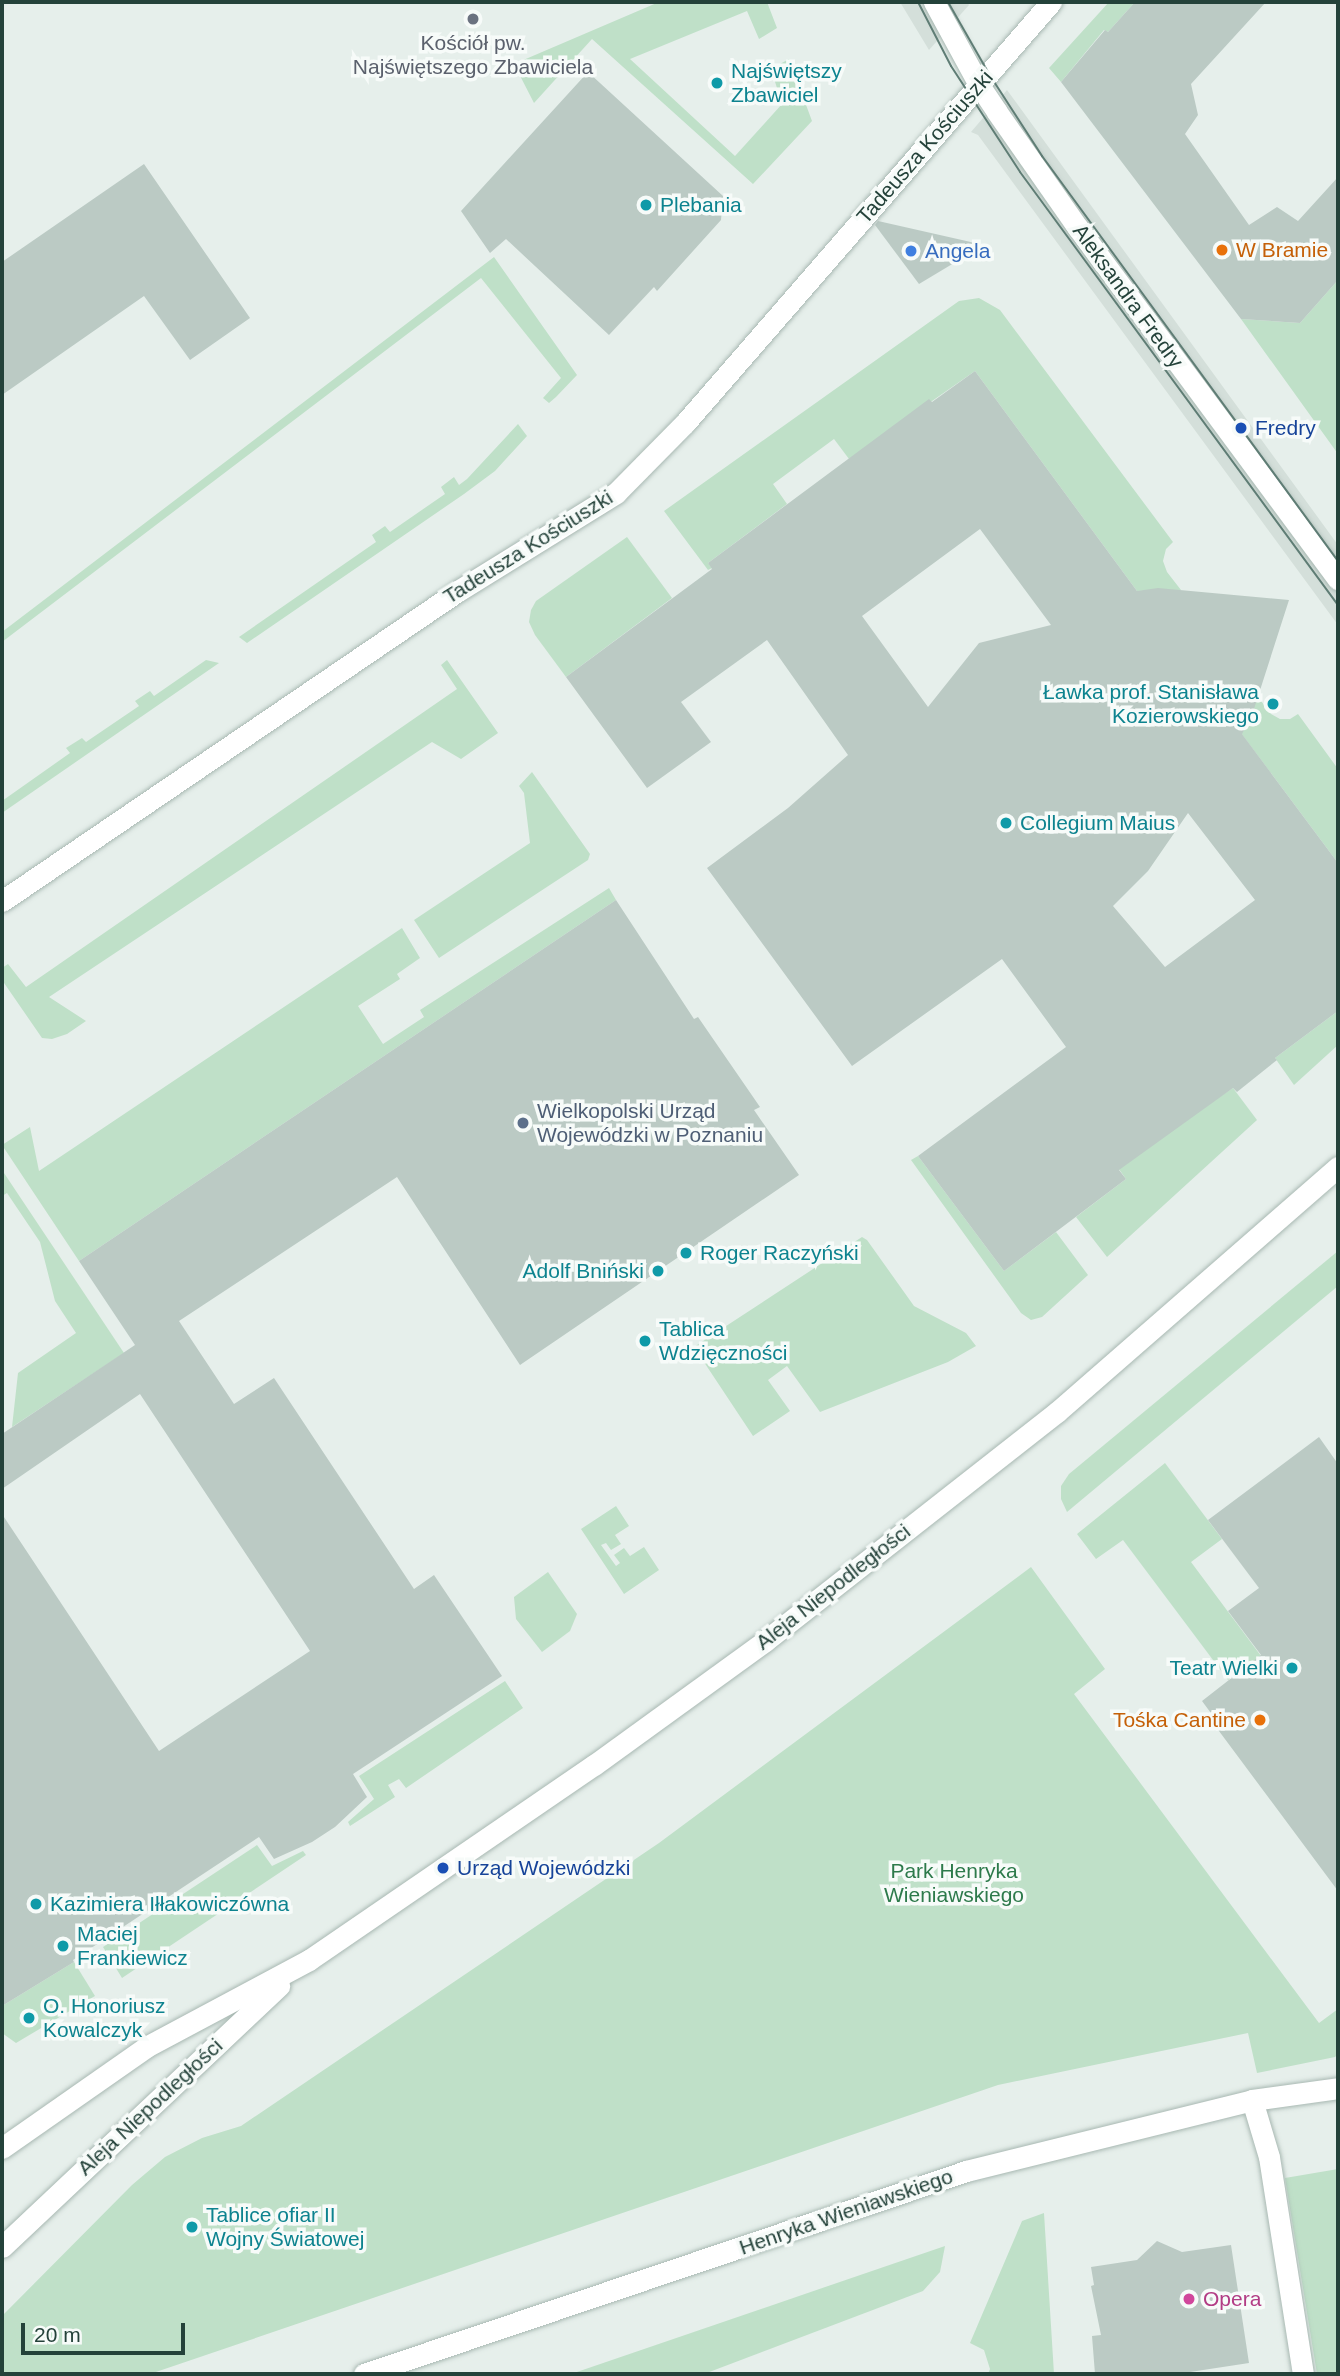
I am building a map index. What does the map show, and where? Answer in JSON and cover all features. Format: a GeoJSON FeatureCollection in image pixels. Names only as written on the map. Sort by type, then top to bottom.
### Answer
{"type":"FeatureCollection","features":[{"type":"Feature","properties":{"kind":"street","name":"Aleksandra Fredry"},"geometry":{"type":"LineString","coordinates":[[934,2],[979,85],[1078,228],[1338,579]]}},
{"type":"Feature","properties":{"kind":"street","name":"Tadeusza Kościuszki"},"geometry":{"type":"LineString","coordinates":[[2,901],[458,591],[616,492],[685,423],[1051,2]]}},
{"type":"Feature","properties":{"kind":"street","name":"Aleja Niepodległości"},"geometry":{"type":"LineString","coordinates":[[2,2148],[146,2047],[299,1967],[583,1772],[765,1641],[1057,1412],[1338,1167]]}},
{"type":"Feature","properties":{"kind":"street","name":"Aleja Niepodległości"},"geometry":{"type":"LineString","coordinates":[[2,2247],[299,1967]]}},
{"type":"Feature","properties":{"kind":"street","name":"Henryka Wieniawskiego"},"geometry":{"type":"LineString","coordinates":[[364,2374],[966,2171],[1252,2101],[1338,2088]]}},
{"type":"Feature","properties":{"kind":"street"},"geometry":{"type":"LineString","coordinates":[[1252,2101],[1269,2157],[1303,2374]]}},
{"type":"Feature","properties":{"kind":"shaded area"},"geometry":{"type":"Polygon","coordinates":[[[900,2],[967,2],[969,5],[929,50],[900,2]]]}},
{"type":"Feature","properties":{"kind":"shaded area"},"geometry":{"type":"Polygon","coordinates":[[[1007,90],[1338,545],[1338,625],[978,135],[971,132],[1007,90]]]}},
{"type":"Feature","properties":{"kind":"green space"},"geometry":{"type":"Polygon","coordinates":[[[659,2],[767,2],[777,28],[759,39],[747,11],[630,59],[735,156],[782,104],[771,69],[789,59],[812,121],[753,184],[592,39],[534,103],[514,64],[659,2]]]}},
{"type":"Feature","properties":{"kind":"green space"},"geometry":{"type":"Polygon","coordinates":[[[1109,2],[1135,2],[1108,32],[1104,30],[1061,82],[1049,68],[1109,2]]]}},
{"type":"Feature","properties":{"kind":"green space"},"geometry":{"type":"Polygon","coordinates":[[[494,257],[577,375],[549,403],[543,398],[561,378],[481,278],[2,642],[2,632],[494,257]]]}},
{"type":"Feature","properties":{"kind":"green space"},"geometry":{"type":"Polygon","coordinates":[[[1338,280],[1338,454],[1241,319],[1300,323],[1338,280]]]}},
{"type":"Feature","properties":{"kind":"green space"},"geometry":{"type":"Polygon","coordinates":[[[979,298],[1000,310],[1173,542],[1166,549],[1163,561],[1167,572],[1181,590],[1137,591],[975,371],[849,459],[834,439],[773,484],[787,504],[708,563],[712,568],[708,570],[664,511],[959,301],[979,298]]]}},
{"type":"Feature","properties":{"kind":"green space"},"geometry":{"type":"Polygon","coordinates":[[[518,424],[527,436],[495,471],[247,643],[239,637],[376,542],[372,535],[385,526],[390,532],[445,494],[441,487],[454,477],[459,485],[467,479],[518,424]]]}},
{"type":"Feature","properties":{"kind":"green space"},"geometry":{"type":"Polygon","coordinates":[[[627,537],[672,598],[566,677],[535,635],[529,622],[531,610],[536,601],[627,537]]]}},
{"type":"Feature","properties":{"kind":"green space"},"geometry":{"type":"Polygon","coordinates":[[[206,660],[219,663],[2,813],[2,801],[70,753],[66,748],[82,738],[86,742],[139,706],[135,701],[150,691],[154,696],[206,660]]]}},
{"type":"Feature","properties":{"kind":"green space"},"geometry":{"type":"Polygon","coordinates":[[[447,660],[498,733],[461,759],[432,742],[49,997],[86,1021],[67,1034],[52,1039],[42,1038],[2,980],[2,968],[8,964],[26,987],[457,689],[441,665],[447,660]]]}},
{"type":"Feature","properties":{"kind":"green space"},"geometry":{"type":"Polygon","coordinates":[[[1258,697],[1271,714],[1280,719],[1290,719],[1298,714],[1338,769],[1338,863],[1241,733],[1258,697]]]}},
{"type":"Feature","properties":{"kind":"green space"},"geometry":{"type":"Polygon","coordinates":[[[532,772],[590,854],[588,860],[439,958],[414,920],[530,843],[524,793],[519,786],[532,772]]]}},
{"type":"Feature","properties":{"kind":"green space"},"geometry":{"type":"Polygon","coordinates":[[[609,888],[616,900],[79,1261],[2,1145],[30,1127],[39,1171],[402,928],[420,958],[397,974],[400,979],[358,1006],[383,1044],[424,1017],[420,1010],[609,888]]]}},
{"type":"Feature","properties":{"kind":"green space"},"geometry":{"type":"Polygon","coordinates":[[[1338,1011],[1338,1045],[1294,1085],[1275,1058],[1338,1011]]]}},
{"type":"Feature","properties":{"kind":"green space"},"geometry":{"type":"Polygon","coordinates":[[[1233,1088],[1257,1120],[1107,1257],[1076,1217],[1126,1179],[1116,1165],[1233,1088]]]}},
{"type":"Feature","properties":{"kind":"green space"},"geometry":{"type":"Polygon","coordinates":[[[918,1156],[1004,1271],[1056,1232],[1088,1275],[1042,1317],[1031,1320],[1021,1313],[911,1160],[918,1156]]]}},
{"type":"Feature","properties":{"kind":"green space"},"geometry":{"type":"Polygon","coordinates":[[[2,1170],[124,1353],[12,1427],[18,1373],[76,1333],[55,1301],[40,1242],[7,1193],[2,1196],[2,1170]]]}},
{"type":"Feature","properties":{"kind":"green space"},"geometry":{"type":"Polygon","coordinates":[[[862,1237],[867,1240],[914,1306],[966,1333],[976,1346],[948,1362],[820,1412],[787,1366],[768,1380],[790,1411],[753,1436],[694,1347],[862,1237]]]}},
{"type":"Feature","properties":{"kind":"green space"},"geometry":{"type":"Polygon","coordinates":[[[1338,1251],[1338,1286],[1067,1512],[1061,1499],[1061,1486],[1069,1474],[1338,1251]]]}},
{"type":"Feature","properties":{"kind":"green space"},"geometry":{"type":"Polygon","coordinates":[[[1165,1463],[1222,1539],[1191,1562],[1261,1656],[1228,1680],[1123,1540],[1096,1559],[1077,1534],[1165,1463]]]}},
{"type":"Feature","properties":{"kind":"green space"},"geometry":{"type":"Polygon","coordinates":[[[616,1506],[629,1526],[615,1535],[621,1544],[611,1550],[606,1543],[601,1545],[616,1566],[620,1563],[614,1555],[624,1548],[630,1556],[644,1547],[659,1570],[624,1594],[581,1529],[616,1506]]]}},
{"type":"Feature","properties":{"kind":"green space","name":"Park Henryka Wieniawskiego"},"geometry":{"type":"Polygon","coordinates":[[[1031,1567],[1105,1669],[1074,1694],[1319,2023],[1338,2009],[1338,2054],[1335,2057],[1257,2073],[1248,2033],[998,2085],[150,2374],[2,2374],[2,2316],[132,2185],[165,2157],[202,2138],[241,2126],[659,1843],[1031,1567]]]}},
{"type":"Feature","properties":{"kind":"green space"},"geometry":{"type":"Polygon","coordinates":[[[548,1572],[577,1614],[570,1631],[542,1652],[516,1619],[514,1597],[548,1572]]]}},
{"type":"Feature","properties":{"kind":"green space"},"geometry":{"type":"Polygon","coordinates":[[[505,1681],[523,1708],[406,1788],[399,1779],[388,1785],[395,1797],[350,1826],[348,1822],[374,1799],[359,1776],[505,1681]]]}},
{"type":"Feature","properties":{"kind":"green space"},"geometry":{"type":"Polygon","coordinates":[[[257,1845],[272,1866],[303,1851],[306,1855],[122,1978],[103,1947],[257,1845]]]}},
{"type":"Feature","properties":{"kind":"green space"},"geometry":{"type":"Polygon","coordinates":[[[74,1962],[95,1996],[16,2043],[2,2033],[2,2006],[74,1962]]]}},
{"type":"Feature","properties":{"kind":"green space"},"geometry":{"type":"Polygon","coordinates":[[[1338,2169],[1338,2374],[1317,2374],[1285,2178],[1338,2169]]]}},
{"type":"Feature","properties":{"kind":"green space"},"geometry":{"type":"Polygon","coordinates":[[[1044,2213],[1054,2374],[988,2374],[990,2369],[984,2350],[970,2343],[1022,2221],[1044,2213]]]}},
{"type":"Feature","properties":{"kind":"green space"},"geometry":{"type":"Polygon","coordinates":[[[945,2246],[940,2272],[923,2291],[704,2374],[571,2374],[945,2246]]]}},
{"type":"Feature","properties":{"kind":"building"},"geometry":{"type":"Polygon","coordinates":[[[1135,2],[1266,2],[1191,84],[1198,115],[1185,134],[1249,225],[1277,207],[1298,221],[1338,177],[1338,280],[1300,323],[1241,319],[1061,82],[1105,30],[1108,32],[1135,2]]]}},
{"type":"Feature","properties":{"kind":"building","name":"Plebania"},"geometry":{"type":"Polygon","coordinates":[[[588,72],[723,196],[721,220],[657,291],[654,287],[609,335],[506,239],[490,253],[461,211],[588,72]]]}},
{"type":"Feature","properties":{"kind":"building"},"geometry":{"type":"Polygon","coordinates":[[[144,164],[250,318],[190,360],[144,296],[2,395],[2,262],[144,164]]]}},
{"type":"Feature","properties":{"kind":"building"},"geometry":{"type":"Polygon","coordinates":[[[878,221],[984,245],[919,284],[875,225],[878,221]]]}},
{"type":"Feature","properties":{"kind":"building","name":"Collegium Maius"},"geometry":{"type":"Polygon","coordinates":[[[975,371],[1137,591],[1158,588],[1289,600],[1253,712],[1242,734],[1338,863],[1338,1011],[1275,1058],[1277,1060],[1237,1092],[1233,1088],[1119,1170],[1126,1179],[1004,1271],[918,1156],[1066,1047],[1002,959],[852,1066],[707,868],[788,808],[848,755],[767,640],[681,702],[711,742],[647,788],[566,677],[712,569],[708,563],[929,399],[932,402],[975,371]],[[980,529],[862,616],[928,707],[979,643],[1051,625],[980,529]],[[1188,813],[1148,871],[1113,906],[1165,967],[1255,900],[1188,813]]]}},
{"type":"Feature","properties":{"kind":"building"},"geometry":{"type":"Polygon","coordinates":[[[616,900],[694,1019],[698,1017],[760,1107],[754,1110],[799,1175],[520,1365],[397,1177],[179,1321],[234,1404],[274,1378],[414,1589],[434,1575],[502,1676],[353,1774],[367,1797],[335,1827],[312,1842],[274,1859],[259,1837],[73,1960],[74,1962],[2,2006],[2,1514],[159,1751],[310,1651],[140,1394],[2,1489],[2,1434],[135,1345],[79,1261],[616,900]]]}},
{"type":"Feature","properties":{"kind":"building","name":"Teatr Wielki"},"geometry":{"type":"Polygon","coordinates":[[[1319,1437],[1338,1464],[1338,1891],[1216,1727],[1219,1724],[1202,1701],[1261,1655],[1228,1611],[1259,1588],[1208,1520],[1319,1437]]]}},
{"type":"Feature","properties":{"kind":"building"},"geometry":{"type":"Polygon","coordinates":[[[1157,2241],[1182,2252],[1231,2245],[1249,2363],[1177,2374],[1095,2374],[1092,2336],[1101,2335],[1091,2286],[1094,2285],[1091,2267],[1137,2260],[1157,2241]]]}},
{"type":"Feature","properties":{"kind":"tram line"},"geometry":{"type":"LineString","coordinates":[[918,2],[951,66],[1020,172],[1338,605]]}},
{"type":"Feature","properties":{"kind":"tram line"},"geometry":{"type":"LineString","coordinates":[[948,2],[989,74],[1042,156],[1338,561]]}},
{"type":"Feature","properties":{"kind":"place","name":"Kościół pw. Najświętszego Zbawiciela"},"geometry":{"type":"Point","coordinates":[473,19]}},
{"type":"Feature","properties":{"kind":"place","name":"Najświętszy Zbawiciel"},"geometry":{"type":"Point","coordinates":[717,83]}},
{"type":"Feature","properties":{"kind":"place","name":"Plebania"},"geometry":{"type":"Point","coordinates":[646,205]}},
{"type":"Feature","properties":{"kind":"place","name":"W Bramie"},"geometry":{"type":"Point","coordinates":[1222,250]}},
{"type":"Feature","properties":{"kind":"place","name":"Angela"},"geometry":{"type":"Point","coordinates":[911,251]}},
{"type":"Feature","properties":{"kind":"place","name":"Fredry"},"geometry":{"type":"Point","coordinates":[1241,428]}},
{"type":"Feature","properties":{"kind":"place","name":"Ławka prof. Stanisława Kozierowskiego"},"geometry":{"type":"Point","coordinates":[1273,704]}},
{"type":"Feature","properties":{"kind":"place","name":"Collegium Maius"},"geometry":{"type":"Point","coordinates":[1006,823]}},
{"type":"Feature","properties":{"kind":"place","name":"Wielkopolski Urząd Wojewódzki w Poznaniu"},"geometry":{"type":"Point","coordinates":[523,1123]}},
{"type":"Feature","properties":{"kind":"place","name":"Roger Raczyński"},"geometry":{"type":"Point","coordinates":[686,1253]}},
{"type":"Feature","properties":{"kind":"place","name":"Adolf Bniński"},"geometry":{"type":"Point","coordinates":[658,1271]}},
{"type":"Feature","properties":{"kind":"place","name":"Tablica Wdzięczności"},"geometry":{"type":"Point","coordinates":[645,1341]}},
{"type":"Feature","properties":{"kind":"place","name":"Teatr Wielki"},"geometry":{"type":"Point","coordinates":[1292,1668]}},
{"type":"Feature","properties":{"kind":"place","name":"Tośka Cantine"},"geometry":{"type":"Point","coordinates":[1260,1720]}},
{"type":"Feature","properties":{"kind":"place","name":"Urząd Wojewódzki"},"geometry":{"type":"Point","coordinates":[443,1868]}},
{"type":"Feature","properties":{"kind":"place","name":"Kazimiera Iłłakowiczówna"},"geometry":{"type":"Point","coordinates":[36,1904]}},
{"type":"Feature","properties":{"kind":"place","name":"Maciej Frankiewicz"},"geometry":{"type":"Point","coordinates":[63,1946]}},
{"type":"Feature","properties":{"kind":"place","name":"O. Honoriusz Kowalczyk"},"geometry":{"type":"Point","coordinates":[29,2018]}},
{"type":"Feature","properties":{"kind":"place","name":"Tablice ofiar II Wojny Światowej"},"geometry":{"type":"Point","coordinates":[192,2227]}},
{"type":"Feature","properties":{"kind":"place","name":"Opera"},"geometry":{"type":"Point","coordinates":[1189,2299]}}]}
